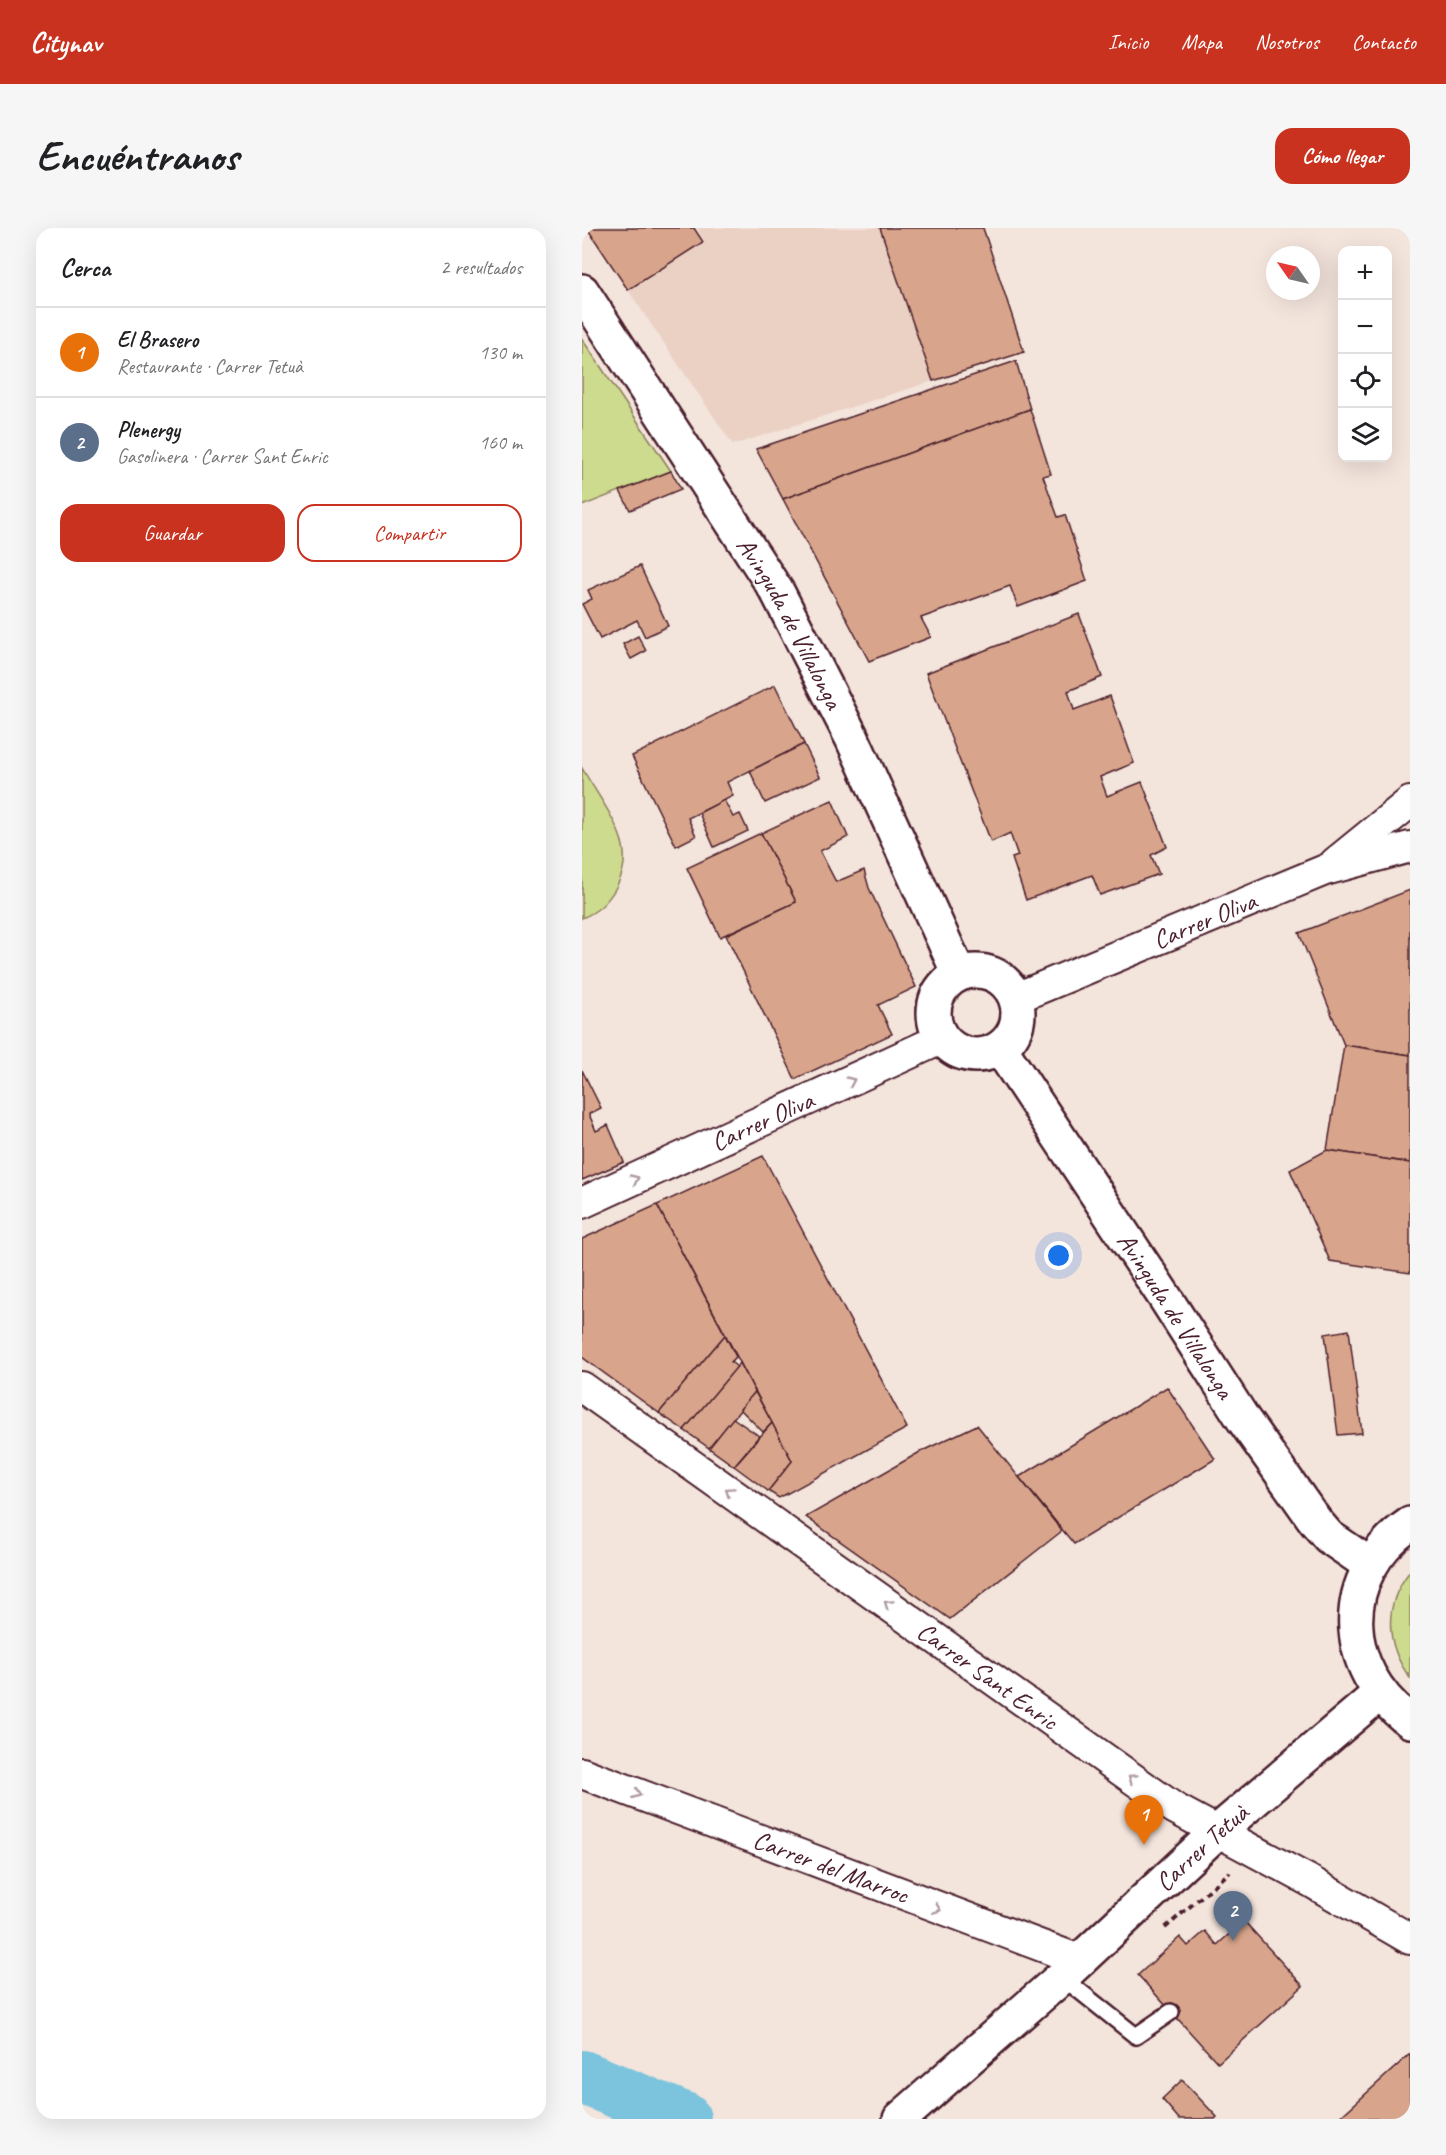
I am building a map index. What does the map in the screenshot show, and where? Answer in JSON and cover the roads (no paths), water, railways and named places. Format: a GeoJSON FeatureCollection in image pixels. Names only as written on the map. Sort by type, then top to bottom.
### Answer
{"type":"FeatureCollection","features":[{"type":"Feature","properties":{"kind":"street","name":"Avinguda de Villalonga"},"geometry":{"type":"LineString","coordinates":[[582,291],[778,593],[843,719],[959,974]]}},
{"type":"Feature","properties":{"kind":"street","name":"Carrer Oliva"},"geometry":{"type":"LineString","coordinates":[[1325,870],[1410,802]]}},
{"type":"Feature","properties":{"kind":"street","name":"Carrer Oliva"},"geometry":{"type":"LineString","coordinates":[[1016,998],[1325,870],[1410,847]]}},
{"type":"Feature","properties":{"kind":"street"},"geometry":{"type":"LineString","coordinates":[[971,970],[996,975],[1006,982],[1016,998],[1019,1016],[1016,1029],[1000,1048],[974,1055],[961,1053],[943,1038],[935,1023],[934,1008],[938,994],[947,982],[971,970]]}},
{"type":"Feature","properties":{"kind":"street","name":"Carrer Oliva"},"geometry":{"type":"LineString","coordinates":[[582,1203],[943,1038]]}},
{"type":"Feature","properties":{"kind":"street","name":"Avinguda de Villalonga"},"geometry":{"type":"LineString","coordinates":[[1000,1048],[1243,1419],[1316,1522],[1329,1537],[1370,1565]]}},
{"type":"Feature","properties":{"kind":"street","name":"Carrer Sant Enric"},"geometry":{"type":"LineString","coordinates":[[582,1387],[1174,1808],[1308,1880],[1410,1939]]}},
{"type":"Feature","properties":{"kind":"street"},"geometry":{"type":"LineString","coordinates":[[1410,1524],[1394,1535],[1370,1565],[1359,1593],[1355,1625],[1361,1659],[1372,1683],[1393,1708],[1410,1721]]}},
{"type":"Feature","properties":{"kind":"street","name":"Carrer Tetuà"},"geometry":{"type":"LineString","coordinates":[[900,2119],[1070,1969],[1217,1832],[1380,1693]]}},
{"type":"Feature","properties":{"kind":"street","name":"Carrer del Marroc"},"geometry":{"type":"LineString","coordinates":[[582,1773],[1070,1969]]}},
{"type":"Feature","properties":{"kind":"lane"},"geometry":{"type":"LineString","coordinates":[[1070,1969],[1136,2036],[1171,2012]]}},
{"type":"Feature","properties":{"kind":"waterway"},"geometry":{"type":"LineString","coordinates":[[582,2077],[684,2119]]}},
{"type":"Feature","properties":{"kind":"place","name":"El Brasero"},"geometry":{"type":"Point","coordinates":[1144,1845]}},
{"type":"Feature","properties":{"kind":"place","name":"Plenergy"},"geometry":{"type":"Point","coordinates":[1233,1941]}}]}
